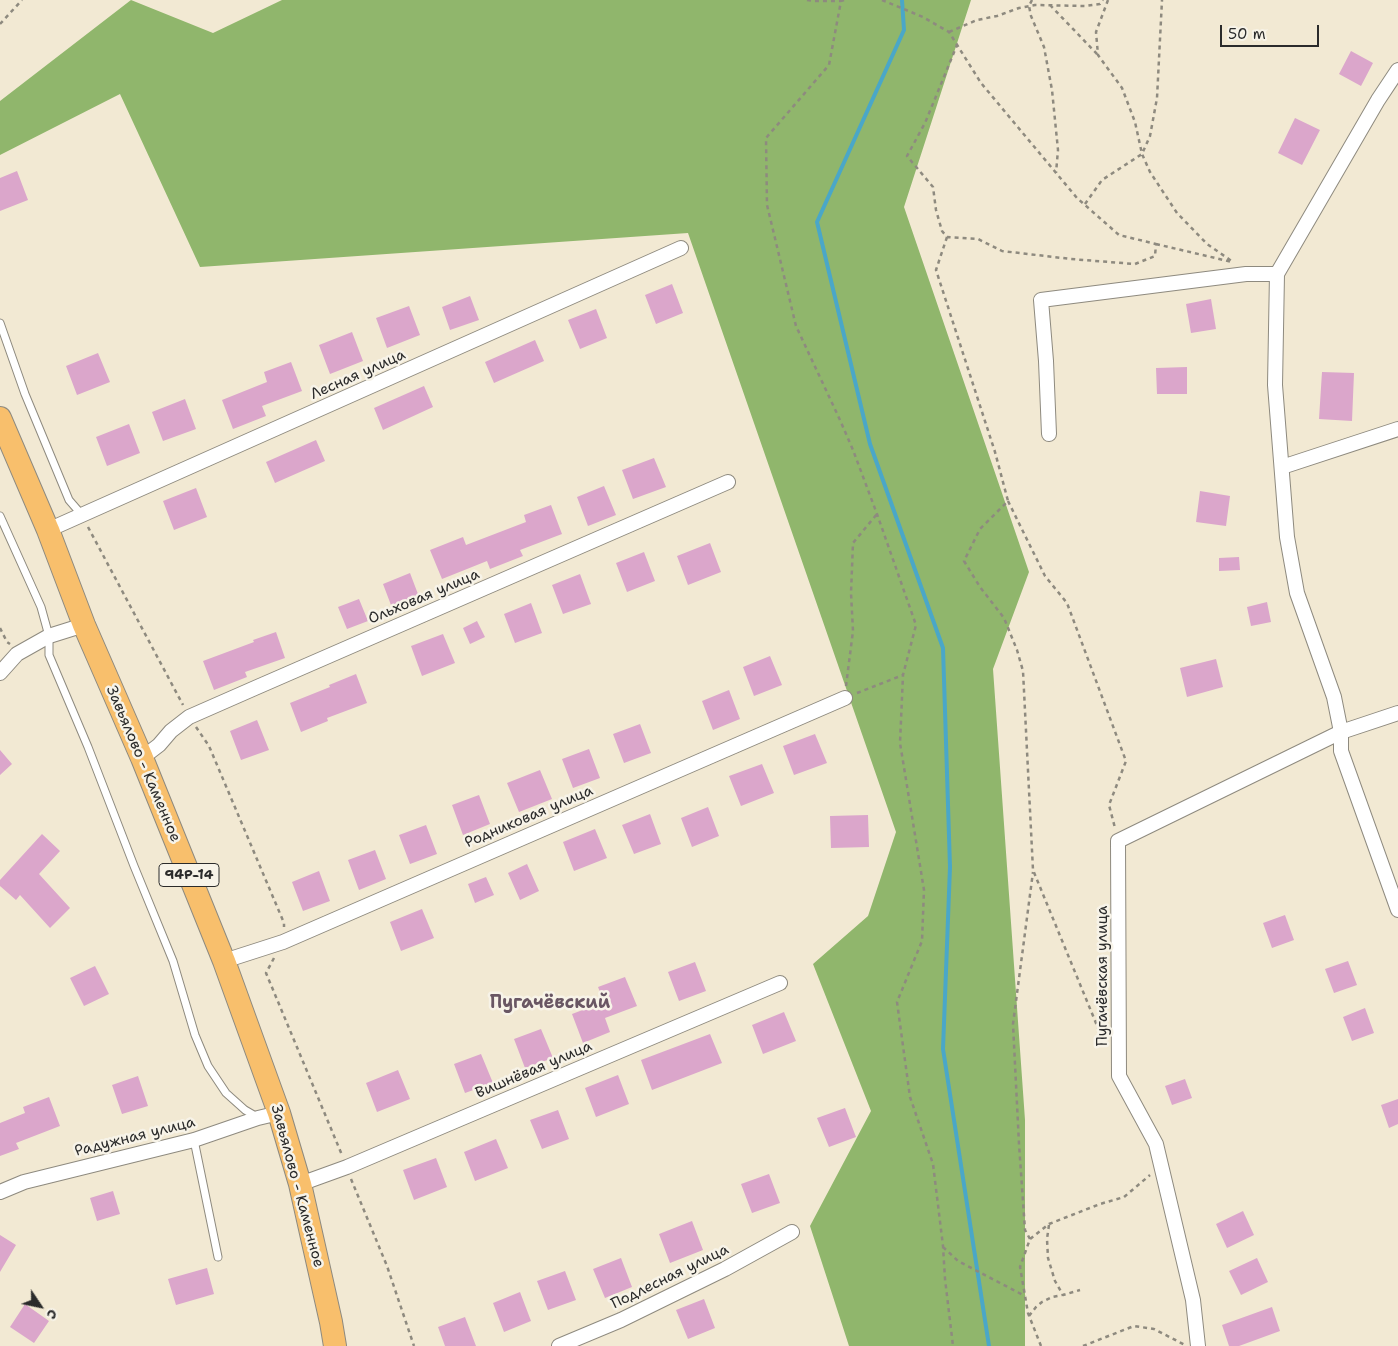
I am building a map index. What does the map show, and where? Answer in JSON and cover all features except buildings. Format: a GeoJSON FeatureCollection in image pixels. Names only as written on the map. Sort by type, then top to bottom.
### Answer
{"type":"FeatureCollection","features":[{"type":"Feature","properties":{"kind":"main road","name":"Завьялово - Каменное"},"geometry":{"type":"LineString","coordinates":[[0,418],[48,530],[84,624],[142,758],[224,961],[269,1116],[300,1184],[335,1346]]}},
{"type":"Feature","properties":{"kind":"street"},"geometry":{"type":"LineString","coordinates":[[1398,70],[1378,100],[1277,274],[1275,385],[1287,537],[1297,593],[1334,696],[1341,732],[1341,751],[1398,910]]}},
{"type":"Feature","properties":{"kind":"street","name":"Лесная улица"},"geometry":{"type":"LineString","coordinates":[[48,530],[681,248]]}},
{"type":"Feature","properties":{"kind":"street"},"geometry":{"type":"LineString","coordinates":[[1049,434],[1041,300],[1246,274],[1277,274]]}},
{"type":"Feature","properties":{"kind":"street"},"geometry":{"type":"LineString","coordinates":[[1282,467],[1398,429]]}},
{"type":"Feature","properties":{"kind":"street","name":"Ольховая улица"},"geometry":{"type":"LineString","coordinates":[[142,758],[189,717],[728,482]]}},
{"type":"Feature","properties":{"kind":"street"},"geometry":{"type":"LineString","coordinates":[[0,673],[17,654],[49,636],[84,624]]}},
{"type":"Feature","properties":{"kind":"street","name":"Родниковая улица"},"geometry":{"type":"LineString","coordinates":[[224,961],[283,942],[845,698]]}},
{"type":"Feature","properties":{"kind":"street"},"geometry":{"type":"LineString","coordinates":[[1118,841],[1341,732],[1398,713]]}},
{"type":"Feature","properties":{"kind":"street","name":"Пугачёвская улица"},"geometry":{"type":"LineString","coordinates":[[1118,841],[1120,1076],[1156,1144],[1193,1300],[1198,1346]]}},
{"type":"Feature","properties":{"kind":"street","name":"Вишнёвая улица"},"geometry":{"type":"LineString","coordinates":[[300,1184],[347,1167],[780,983]]}},
{"type":"Feature","properties":{"kind":"street","name":"Радужная улица"},"geometry":{"type":"LineString","coordinates":[[0,1192],[24,1182],[194,1140],[269,1116]]}},
{"type":"Feature","properties":{"kind":"street","name":"Подлесная улица"},"geometry":{"type":"LineString","coordinates":[[559,1346],[620,1320],[725,1269],[792,1232]]}},
{"type":"Feature","properties":{"kind":"lane"},"geometry":{"type":"LineString","coordinates":[[0,323],[25,394],[69,500],[82,515]]}},
{"type":"Feature","properties":{"kind":"lane"},"geometry":{"type":"LineString","coordinates":[[0,516],[41,607],[49,636],[49,655],[88,747],[173,961],[195,1035],[208,1066],[226,1093],[245,1110],[269,1116]]}},
{"type":"Feature","properties":{"kind":"lane"},"geometry":{"type":"LineString","coordinates":[[194,1140],[218,1256]]}},
{"type":"Feature","properties":{"kind":"path"},"geometry":{"type":"LineString","coordinates":[[0,24],[22,0]]}},
{"type":"Feature","properties":{"kind":"path"},"geometry":{"type":"LineString","coordinates":[[807,0],[814,2],[842,0],[829,65],[766,138],[767,205],[796,326],[844,427],[916,625],[902,675],[900,743],[924,890],[922,941],[897,1002],[910,1096],[933,1164],[953,1346]]}},
{"type":"Feature","properties":{"kind":"path"},"geometry":{"type":"LineString","coordinates":[[882,0],[923,17],[950,32],[981,83],[1077,198],[1119,235],[1236,263],[1206,244],[1177,213],[1150,172],[1142,154],[1135,122],[1122,88],[1098,55],[1050,5]]}},
{"type":"Feature","properties":{"kind":"path"},"geometry":{"type":"LineString","coordinates":[[1032,0],[1029,6],[1031,16],[1044,47],[1052,90],[1058,150],[1056,173]]}},
{"type":"Feature","properties":{"kind":"path"},"geometry":{"type":"LineString","coordinates":[[950,32],[977,20],[1035,4],[1085,6],[1100,4],[1104,0]]}},
{"type":"Feature","properties":{"kind":"path"},"geometry":{"type":"LineString","coordinates":[[1098,55],[1096,32],[1108,0]]}},
{"type":"Feature","properties":{"kind":"path"},"geometry":{"type":"LineString","coordinates":[[1084,204],[1102,180],[1142,154],[1150,136],[1156,98],[1162,0]]}},
{"type":"Feature","properties":{"kind":"path"},"geometry":{"type":"LineString","coordinates":[[958,45],[928,114],[907,156],[933,187],[936,210],[942,232],[947,237],[978,239],[1002,251],[1135,264],[1155,256],[1156,244]]}},
{"type":"Feature","properties":{"kind":"path"},"geometry":{"type":"LineString","coordinates":[[947,237],[936,270],[1008,501],[1045,576],[1067,602],[1126,761],[1109,805],[1118,841]]}},
{"type":"Feature","properties":{"kind":"path"},"geometry":{"type":"LineString","coordinates":[[1008,501],[980,529],[964,561],[980,587],[1004,618],[1023,671],[1033,870],[1014,1024],[1025,1230],[1030,1239]]}},
{"type":"Feature","properties":{"kind":"path"},"geometry":{"type":"LineString","coordinates":[[877,514],[853,543],[850,593],[853,631],[845,698],[902,675]]}},
{"type":"Feature","properties":{"kind":"path"},"geometry":{"type":"LineString","coordinates":[[82,515],[189,717],[209,746],[284,923],[283,942],[266,973],[347,1167],[386,1266],[414,1346]]}},
{"type":"Feature","properties":{"kind":"path"},"geometry":{"type":"LineString","coordinates":[[0,628],[7,642],[21,652]]}},
{"type":"Feature","properties":{"kind":"path"},"geometry":{"type":"LineString","coordinates":[[1033,870],[1108,1050]]}},
{"type":"Feature","properties":{"kind":"path"},"geometry":{"type":"LineString","coordinates":[[1041,1346],[1030,1316],[1020,1267],[1030,1239],[1049,1224],[1100,1204],[1124,1197],[1160,1166]]}},
{"type":"Feature","properties":{"kind":"path"},"geometry":{"type":"LineString","coordinates":[[1049,1224],[1047,1239],[1048,1258],[1055,1282],[1062,1295]]}},
{"type":"Feature","properties":{"kind":"path"},"geometry":{"type":"LineString","coordinates":[[943,1246],[958,1261],[1025,1296]]}},
{"type":"Feature","properties":{"kind":"path"},"geometry":{"type":"LineString","coordinates":[[1030,1316],[1042,1302],[1052,1297],[1080,1290]]}},
{"type":"Feature","properties":{"kind":"path"},"geometry":{"type":"LineString","coordinates":[[1082,1346],[1134,1326],[1154,1328],[1186,1346]]}},
{"type":"Feature","properties":{"kind":"green space"},"geometry":{"type":"Polygon","coordinates":[[[131,0],[213,33],[282,0],[971,0],[904,207],[1029,572],[993,669],[1025,1120],[1025,1346],[849,1346],[810,1226],[871,1111],[813,964],[868,916],[896,832],[688,233],[200,267],[120,94],[0,155],[0,101],[131,0]]]}},
{"type":"Feature","properties":{"kind":"waterway"},"geometry":{"type":"LineString","coordinates":[[902,0],[904,30],[817,222],[870,444],[943,648],[950,867],[943,1049],[989,1346]]}},
{"type":"Feature","properties":{"kind":"district","name":"Пугачёвский"},"geometry":{"type":"Point","coordinates":[550,1003]}}]}
